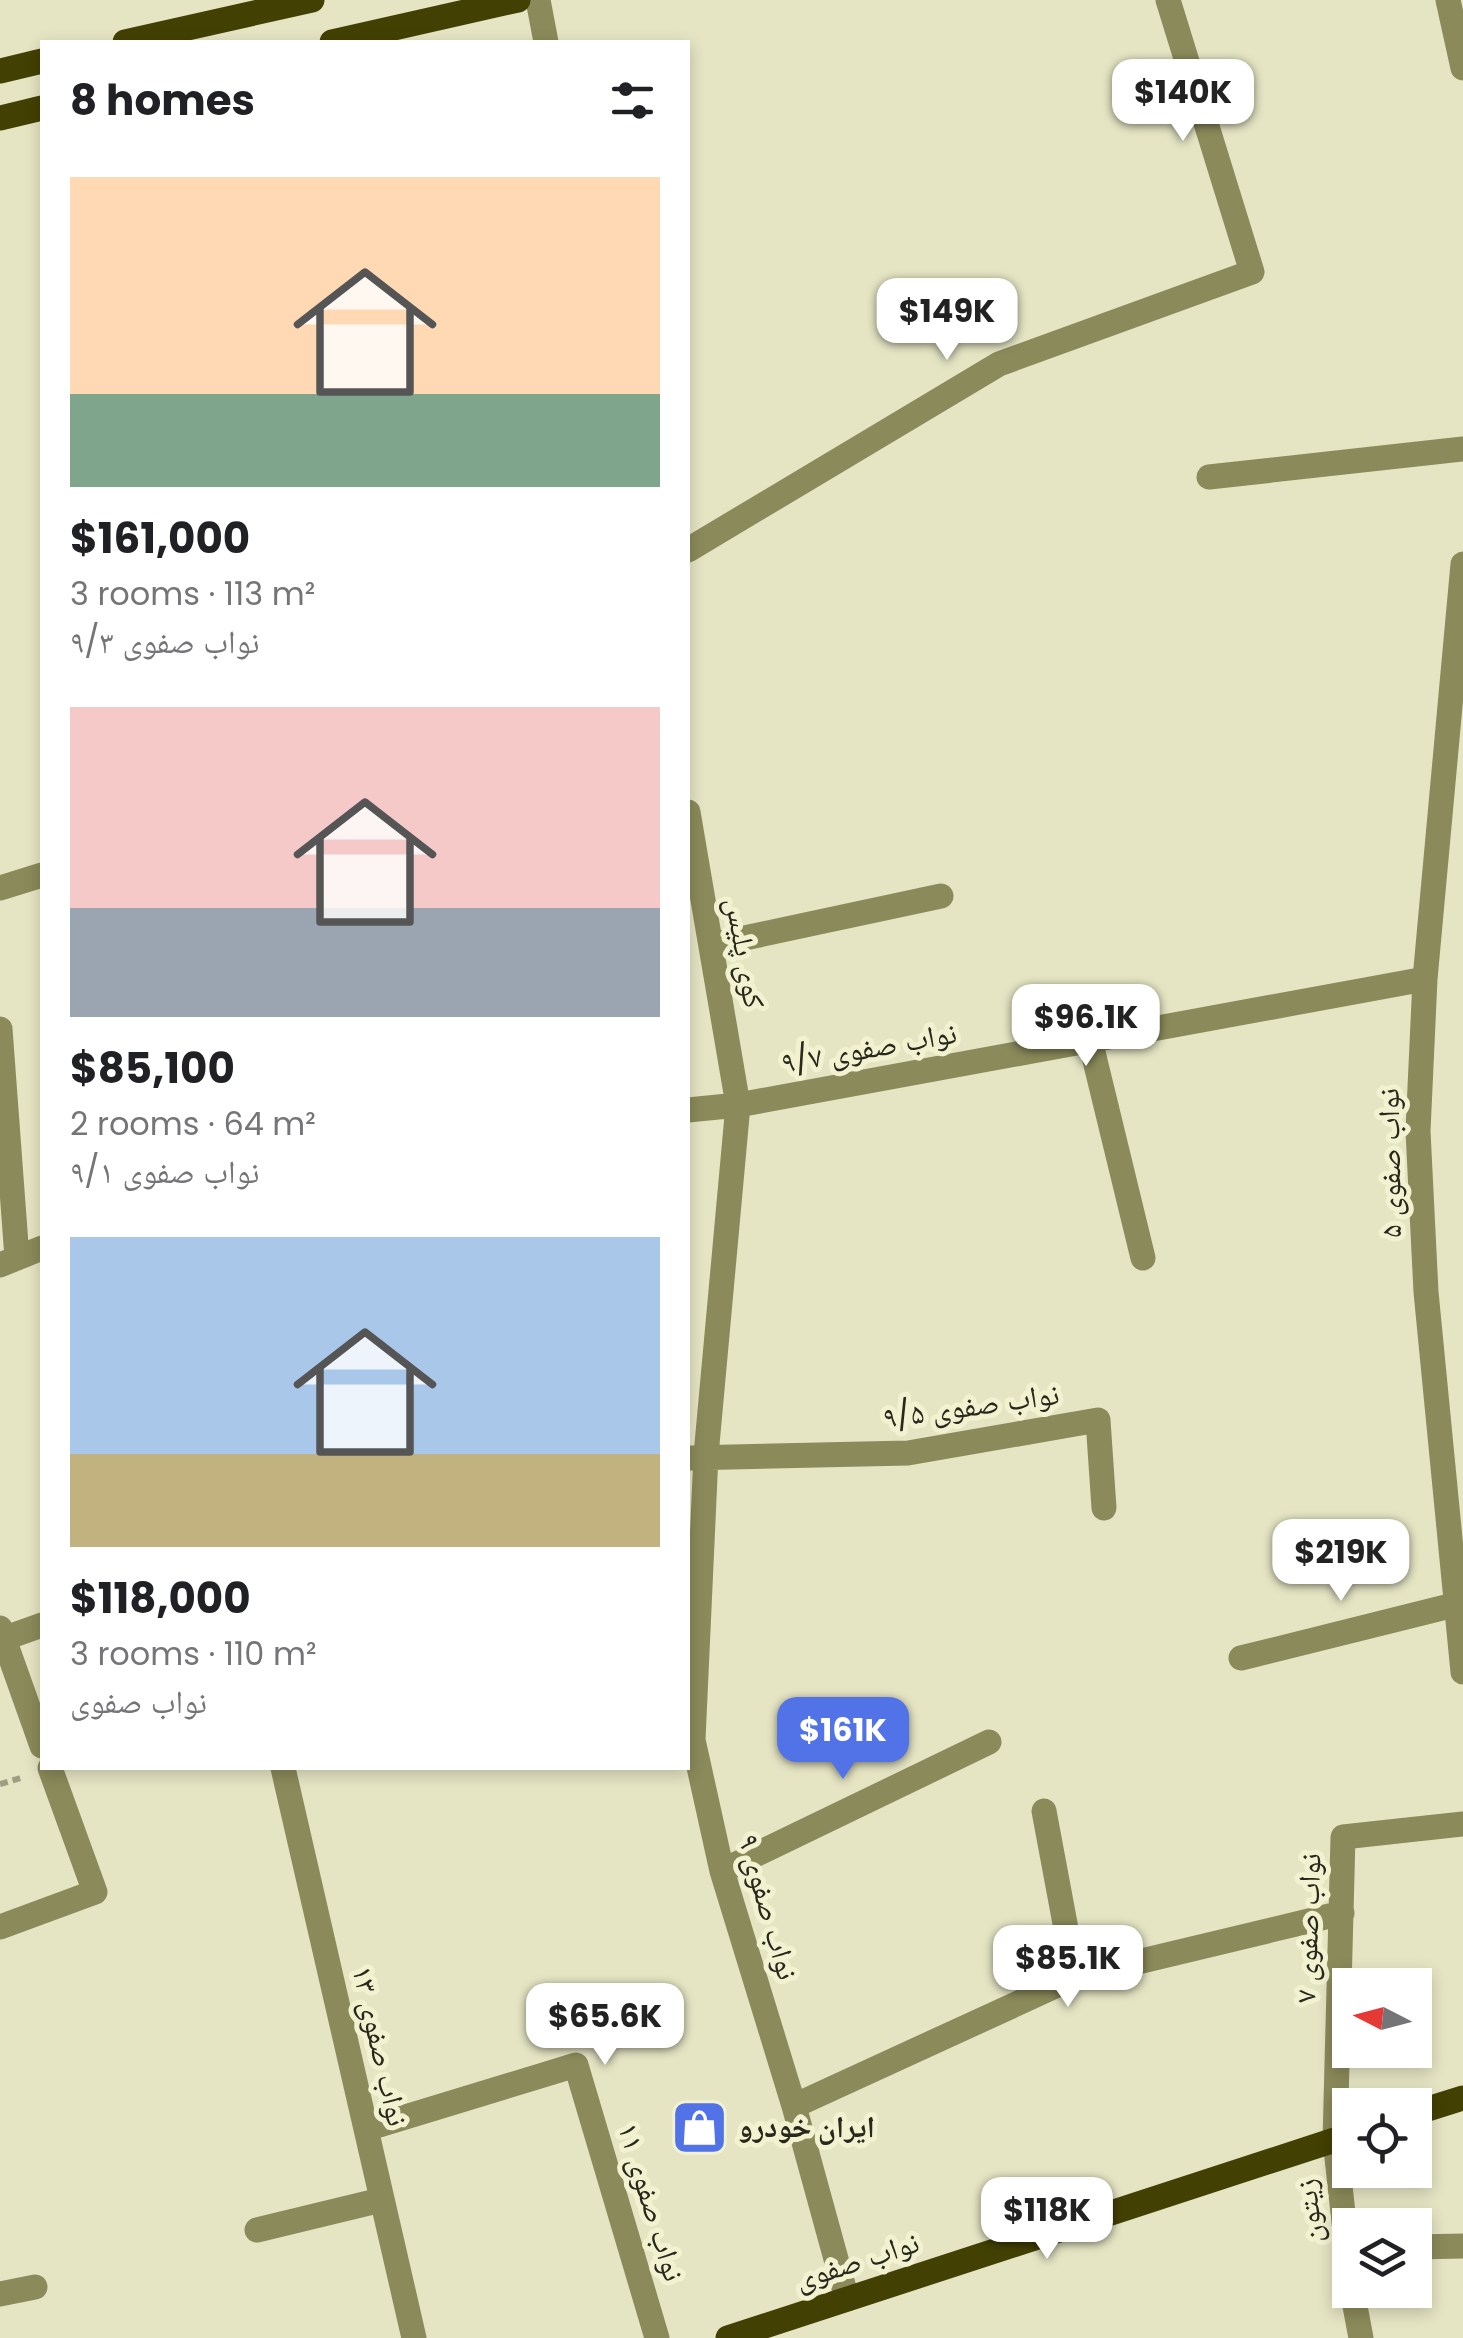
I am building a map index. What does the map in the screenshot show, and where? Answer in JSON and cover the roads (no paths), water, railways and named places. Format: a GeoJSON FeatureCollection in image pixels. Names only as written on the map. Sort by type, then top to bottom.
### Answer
{"type":"FeatureCollection","features":[{"type":"Feature","properties":{"kind":"main road"},"geometry":{"type":"LineString","coordinates":[[134,40],[312,0]]}},
{"type":"Feature","properties":{"kind":"main road"},"geometry":{"type":"LineString","coordinates":[[341,40],[518,0]]}},
{"type":"Feature","properties":{"kind":"main road"},"geometry":{"type":"LineString","coordinates":[[0,71],[40,61]]}},
{"type":"Feature","properties":{"kind":"main road"},"geometry":{"type":"LineString","coordinates":[[0,118],[40,108]]}},
{"type":"Feature","properties":{"kind":"main road"},"geometry":{"type":"LineString","coordinates":[[1432,2108],[1463,2098]]}},
{"type":"Feature","properties":{"kind":"main road","name":"نواب صفوی"},"geometry":{"type":"LineString","coordinates":[[728,2338],[1332,2140]]}},
{"type":"Feature","properties":{"kind":"street"},"geometry":{"type":"LineString","coordinates":[[538,0],[546,40]]}},
{"type":"Feature","properties":{"kind":"street"},"geometry":{"type":"LineString","coordinates":[[690,549],[999,364],[1252,272],[1168,0]]}},
{"type":"Feature","properties":{"kind":"street"},"geometry":{"type":"LineString","coordinates":[[1448,0],[1462,62]]}},
{"type":"Feature","properties":{"kind":"street"},"geometry":{"type":"LineString","coordinates":[[1209,477],[1463,449]]}},
{"type":"Feature","properties":{"kind":"street","name":"نواب صفوی ۵"},"geometry":{"type":"LineString","coordinates":[[1463,564],[1459,651],[1425,979],[1418,1132],[1426,1292],[1463,1672]]}},
{"type":"Feature","properties":{"kind":"street","name":"کوی پلیس"},"geometry":{"type":"LineString","coordinates":[[690,823],[738,1104]]}},
{"type":"Feature","properties":{"kind":"street"},"geometry":{"type":"LineString","coordinates":[[0,888],[40,876]]}},
{"type":"Feature","properties":{"kind":"street"},"geometry":{"type":"LineString","coordinates":[[712,945],[941,896]]}},
{"type":"Feature","properties":{"kind":"street","name":"نواب صفوی ۹/۷"},"geometry":{"type":"LineString","coordinates":[[690,1110],[1425,979]]}},
{"type":"Feature","properties":{"kind":"street"},"geometry":{"type":"LineString","coordinates":[[0,1029],[8,1262],[40,1249]]}},
{"type":"Feature","properties":{"kind":"street"},"geometry":{"type":"LineString","coordinates":[[1090,1040],[1142,1258]]}},
{"type":"Feature","properties":{"kind":"street","name":"نواب صفوی ۹"},"geometry":{"type":"LineString","coordinates":[[738,1104],[697,1457],[693,1740],[722,1871],[848,2298]]}},
{"type":"Feature","properties":{"kind":"street","name":"نواب صفوی ۹/۵"},"geometry":{"type":"LineString","coordinates":[[697,1457],[908,1453],[1098,1420],[1104,1508]]}},
{"type":"Feature","properties":{"kind":"street"},"geometry":{"type":"LineString","coordinates":[[1241,1658],[1454,1605]]}},
{"type":"Feature","properties":{"kind":"street"},"geometry":{"type":"LineString","coordinates":[[40,1626],[1,1636],[40,1741]]}},
{"type":"Feature","properties":{"kind":"street"},"geometry":{"type":"LineString","coordinates":[[722,1871],[989,1742]]}},
{"type":"Feature","properties":{"kind":"street"},"geometry":{"type":"LineString","coordinates":[[0,1927],[95,1892],[51,1770]]}},
{"type":"Feature","properties":{"kind":"street","name":"نواب صفوی ۱۳"},"geometry":{"type":"LineString","coordinates":[[283,1770],[414,2338]]}},
{"type":"Feature","properties":{"kind":"street"},"geometry":{"type":"LineString","coordinates":[[1044,1811],[1074,1977]]}},
{"type":"Feature","properties":{"kind":"street","name":"نواب صفوی ۷"},"geometry":{"type":"LineString","coordinates":[[1342,2088],[1344,1838],[1463,1824]]}},
{"type":"Feature","properties":{"kind":"street"},"geometry":{"type":"LineString","coordinates":[[794,2106],[1074,1977],[1342,1913]]}},
{"type":"Feature","properties":{"kind":"street","name":"نواب صفوی ۱۱"},"geometry":{"type":"LineString","coordinates":[[366,2129],[576,2064],[657,2338]]}},
{"type":"Feature","properties":{"kind":"street"},"geometry":{"type":"LineString","coordinates":[[257,2230],[381,2200]]}},
{"type":"Feature","properties":{"kind":"street"},"geometry":{"type":"LineString","coordinates":[[1432,2247],[1463,2246]]}},
{"type":"Feature","properties":{"kind":"street"},"geometry":{"type":"LineString","coordinates":[[0,2294],[35,2287]]}},
{"type":"Feature","properties":{"kind":"street"},"geometry":{"type":"LineString","coordinates":[[1355,2308],[1361,2338]]}},
{"type":"Feature","properties":{"kind":"place","name":"ایران خودرو"},"geometry":{"type":"Point","coordinates":[699,2127]}}]}
